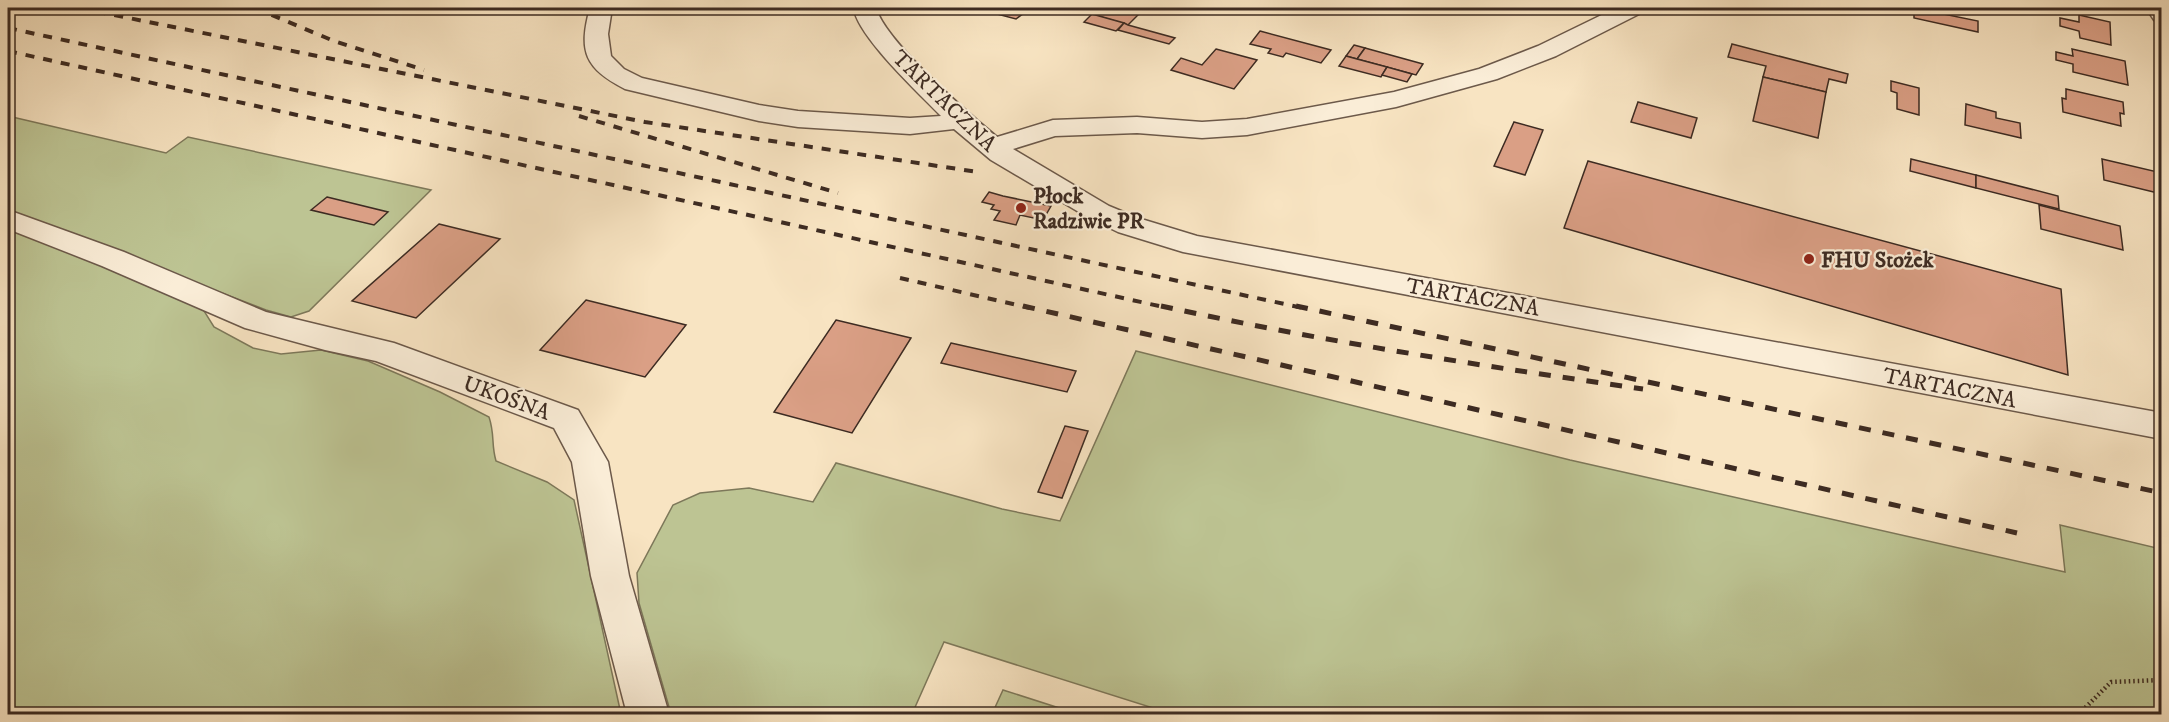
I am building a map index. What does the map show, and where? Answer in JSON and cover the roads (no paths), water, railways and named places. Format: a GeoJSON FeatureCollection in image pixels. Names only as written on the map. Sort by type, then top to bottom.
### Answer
{"type":"FeatureCollection","features":[{"type":"Feature","properties":{"kind":"street"},"geometry":{"type":"LineString","coordinates":[[601,8],[596,34],[599,58],[615,74],[634,84],[759,113],[798,119],[910,126],[941,124],[959,119]]}},
{"type":"Feature","properties":{"kind":"street","name":"TARTACZNA"},"geometry":{"type":"LineString","coordinates":[[865,8],[867,19],[884,42],[959,119],[992,147],[1099,212],[1146,233],[1194,245],[2162,426]]}},
{"type":"Feature","properties":{"kind":"street"},"geometry":{"type":"LineString","coordinates":[[992,147],[1053,128],[1137,125],[1203,130],[1247,127],[1396,99],[1488,74],[1547,51],[1633,8]]}},
{"type":"Feature","properties":{"kind":"street"},"geometry":{"type":"LineString","coordinates":[[2157,8],[2162,15]]}},
{"type":"Feature","properties":{"kind":"street","name":"UKOŚNA"},"geometry":{"type":"LineString","coordinates":[[8,219],[112,259],[256,320],[325,339],[382,351],[567,418],[590,462],[610,576],[648,714]]}},
{"type":"Feature","properties":{"kind":"railway"},"geometry":{"type":"LineString","coordinates":[[79,8],[645,122],[978,172]]}},
{"type":"Feature","properties":{"kind":"railway"},"geometry":{"type":"LineString","coordinates":[[255,8],[334,41],[424,70]]}},
{"type":"Feature","properties":{"kind":"railway"},"geometry":{"type":"LineString","coordinates":[[8,28],[1303,308]]}},
{"type":"Feature","properties":{"kind":"railway"},"geometry":{"type":"LineString","coordinates":[[8,51],[1168,308]]}},
{"type":"Feature","properties":{"kind":"railway"},"geometry":{"type":"LineString","coordinates":[[579,116],[838,193]]}},
{"type":"Feature","properties":{"kind":"railway"},"geometry":{"type":"LineString","coordinates":[[900,278],[1030,308]]}},
{"type":"Feature","properties":{"kind":"railway"},"geometry":{"type":"LineString","coordinates":[[1023,306],[2017,533]]}},
{"type":"Feature","properties":{"kind":"railway"},"geometry":{"type":"LineString","coordinates":[[1161,306],[1402,352],[1643,389]]}},
{"type":"Feature","properties":{"kind":"railway"},"geometry":{"type":"LineString","coordinates":[[1296,306],[2162,493]]}},
{"type":"Feature","properties":{"kind":"place","name":"Płock Radziwie PR"},"geometry":{"type":"Point","coordinates":[1021,208]}},
{"type":"Feature","properties":{"kind":"place","name":"FHU Stożek"},"geometry":{"type":"Point","coordinates":[1809,259]}}]}
